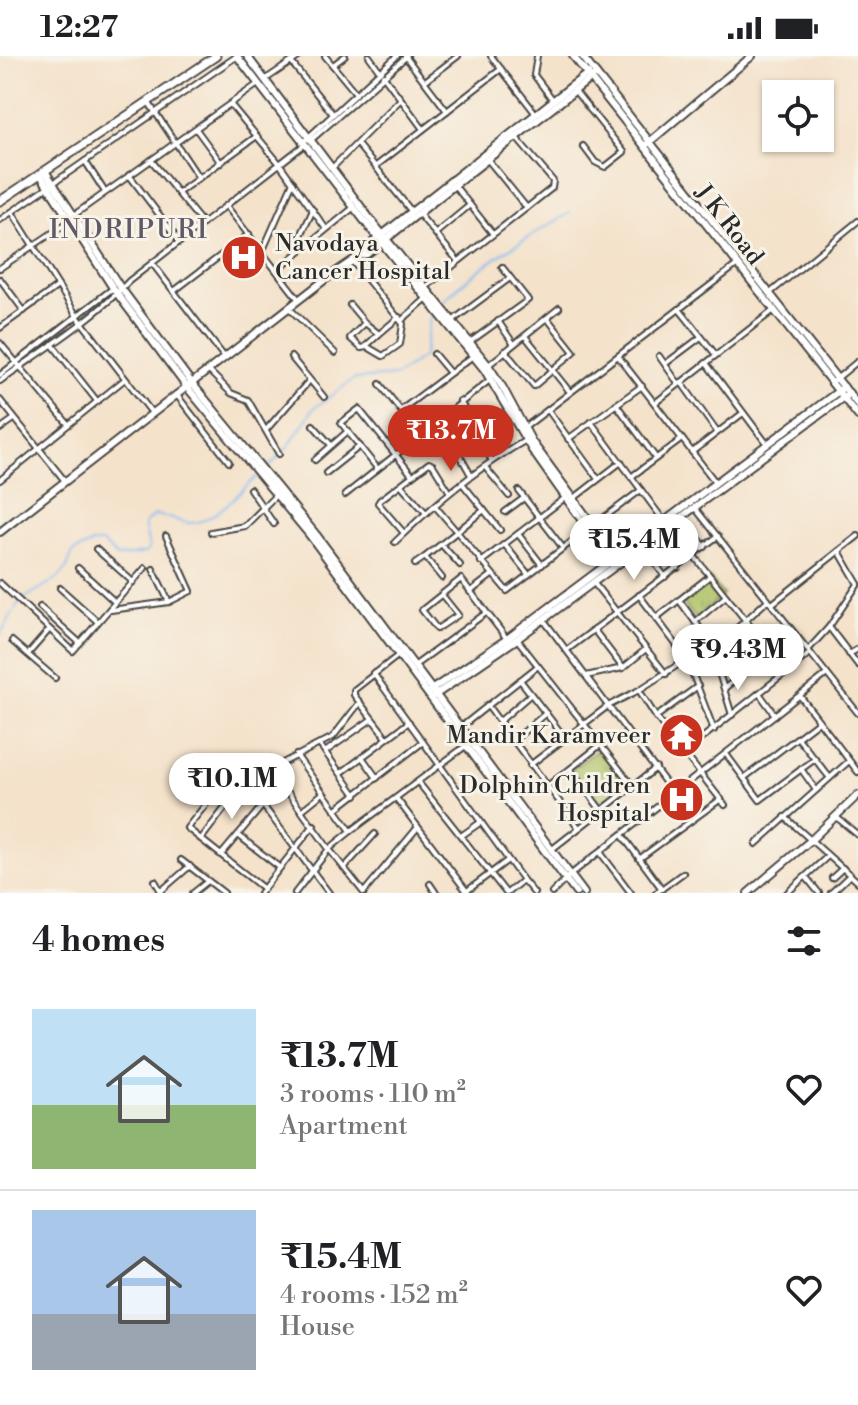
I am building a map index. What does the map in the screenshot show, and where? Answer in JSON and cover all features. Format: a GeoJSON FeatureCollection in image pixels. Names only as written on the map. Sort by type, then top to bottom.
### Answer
{"type":"FeatureCollection","features":[{"type":"Feature","properties":{"kind":"main road"},"geometry":{"type":"LineString","coordinates":[[0,200],[210,56]]}},
{"type":"Feature","properties":{"kind":"main road"},"geometry":{"type":"LineString","coordinates":[[0,200],[216,56]]}},
{"type":"Feature","properties":{"kind":"street"},"geometry":{"type":"LineString","coordinates":[[0,220],[237,56],[261,82],[431,301],[470,342],[476,354]]}},
{"type":"Feature","properties":{"kind":"street"},"geometry":{"type":"LineString","coordinates":[[247,56],[261,82]]}},
{"type":"Feature","properties":{"kind":"street"},"geometry":{"type":"LineString","coordinates":[[0,268],[300,56]]}},
{"type":"Feature","properties":{"kind":"street"},"geometry":{"type":"LineString","coordinates":[[325,56],[355,92]]}},
{"type":"Feature","properties":{"kind":"street"},"geometry":{"type":"LineString","coordinates":[[333,65],[345,56]]}},
{"type":"Feature","properties":{"kind":"street"},"geometry":{"type":"LineString","coordinates":[[369,56],[379,70]]}},
{"type":"Feature","properties":{"kind":"street"},"geometry":{"type":"LineString","coordinates":[[305,141],[397,56]]}},
{"type":"Feature","properties":{"kind":"street"},"geometry":{"type":"LineString","coordinates":[[0,378],[77,316],[227,207],[406,56],[447,111]]}},
{"type":"Feature","properties":{"kind":"street"},"geometry":{"type":"LineString","coordinates":[[425,81],[458,56]]}},
{"type":"Feature","properties":{"kind":"street"},"geometry":{"type":"LineString","coordinates":[[491,56],[536,114]]}},
{"type":"Feature","properties":{"kind":"street"},"geometry":{"type":"LineString","coordinates":[[537,56],[534,75],[553,100]]}},
{"type":"Feature","properties":{"kind":"street","name":"J K Road"},"geometry":{"type":"LineString","coordinates":[[573,56],[591,74],[835,381],[858,405]]}},
{"type":"Feature","properties":{"kind":"street","name":"J K Road"},"geometry":{"type":"LineString","coordinates":[[582,56],[591,74]]}},
{"type":"Feature","properties":{"kind":"street"},"geometry":{"type":"LineString","coordinates":[[647,144],[752,56]]}},
{"type":"Feature","properties":{"kind":"street"},"geometry":{"type":"LineString","coordinates":[[291,62],[332,113]]}},
{"type":"Feature","properties":{"kind":"street"},"geometry":{"type":"LineString","coordinates":[[376,166],[501,69]]}},
{"type":"Feature","properties":{"kind":"street"},"geometry":{"type":"LineString","coordinates":[[514,135],[553,100],[591,74]]}},
{"type":"Feature","properties":{"kind":"street"},"geometry":{"type":"LineString","coordinates":[[0,532],[299,300],[361,255],[367,254],[415,211],[575,91],[591,74]]}},
{"type":"Feature","properties":{"kind":"street"},"geometry":{"type":"LineString","coordinates":[[383,75],[423,129]]}},
{"type":"Feature","properties":{"kind":"street"},"geometry":{"type":"LineString","coordinates":[[575,91],[624,152],[605,167],[595,162],[583,146]]}},
{"type":"Feature","properties":{"kind":"street"},"geometry":{"type":"LineString","coordinates":[[329,170],[401,99]]}},
{"type":"Feature","properties":{"kind":"street"},"geometry":{"type":"LineString","coordinates":[[147,101],[199,178]]}},
{"type":"Feature","properties":{"kind":"street"},"geometry":{"type":"LineString","coordinates":[[231,105],[279,163],[326,229]]}},
{"type":"Feature","properties":{"kind":"street"},"geometry":{"type":"LineString","coordinates":[[195,129],[221,163]]}},
{"type":"Feature","properties":{"kind":"street"},"geometry":{"type":"LineString","coordinates":[[423,290],[553,184],[514,135]]}},
{"type":"Feature","properties":{"kind":"street"},"geometry":{"type":"LineString","coordinates":[[178,193],[257,136]]}},
{"type":"Feature","properties":{"kind":"street"},"geometry":{"type":"LineString","coordinates":[[357,144],[458,261]]}},
{"type":"Feature","properties":{"kind":"street","name":"J K Road"},"geometry":{"type":"LineString","coordinates":[[647,144],[738,264],[767,295],[774,310],[835,381]]}},
{"type":"Feature","properties":{"kind":"street"},"geometry":{"type":"LineString","coordinates":[[485,157],[527,208]]}},
{"type":"Feature","properties":{"kind":"street"},"geometry":{"type":"LineString","coordinates":[[151,160],[203,224]]}},
{"type":"Feature","properties":{"kind":"street"},"geometry":{"type":"LineString","coordinates":[[85,161],[105,193]]}},
{"type":"Feature","properties":{"kind":"street"},"geometry":{"type":"LineString","coordinates":[[43,173],[117,289],[265,479],[318,537],[551,850],[576,893]]}},
{"type":"Feature","properties":{"kind":"street"},"geometry":{"type":"LineString","coordinates":[[129,175],[180,242]]}},
{"type":"Feature","properties":{"kind":"street"},"geometry":{"type":"LineString","coordinates":[[263,251],[293,182]]}},
{"type":"Feature","properties":{"kind":"street"},"geometry":{"type":"LineString","coordinates":[[452,183],[493,234]]}},
{"type":"Feature","properties":{"kind":"street"},"geometry":{"type":"LineString","coordinates":[[436,233],[470,205]]}},
{"type":"Feature","properties":{"kind":"street"},"geometry":{"type":"LineString","coordinates":[[277,270],[357,206]]}},
{"type":"Feature","properties":{"kind":"street"},"geometry":{"type":"LineString","coordinates":[[227,207],[299,300]]}},
{"type":"Feature","properties":{"kind":"street"},"geometry":{"type":"LineString","coordinates":[[298,253],[297,244],[313,210]]}},
{"type":"Feature","properties":{"kind":"street"},"geometry":{"type":"LineString","coordinates":[[12,212],[81,322],[152,413]]}},
{"type":"Feature","properties":{"kind":"street"},"geometry":{"type":"LineString","coordinates":[[767,295],[858,221]]}},
{"type":"Feature","properties":{"kind":"street"},"geometry":{"type":"LineString","coordinates":[[174,291],[249,234]]}},
{"type":"Feature","properties":{"kind":"street"},"geometry":{"type":"LineString","coordinates":[[353,262],[400,318],[400,344],[391,353],[378,355],[367,347]]}},
{"type":"Feature","properties":{"kind":"street"},"geometry":{"type":"LineString","coordinates":[[152,263],[225,358]]}},
{"type":"Feature","properties":{"kind":"street"},"geometry":{"type":"LineString","coordinates":[[522,428],[738,264]]}},
{"type":"Feature","properties":{"kind":"street"},"geometry":{"type":"LineString","coordinates":[[470,342],[528,300],[502,267]]}},
{"type":"Feature","properties":{"kind":"street"},"geometry":{"type":"LineString","coordinates":[[447,318],[510,278]]}},
{"type":"Feature","properties":{"kind":"street"},"geometry":{"type":"LineString","coordinates":[[0,279],[24,311]]}},
{"type":"Feature","properties":{"kind":"street"},"geometry":{"type":"LineString","coordinates":[[0,328],[58,286]]}},
{"type":"Feature","properties":{"kind":"street"},"geometry":{"type":"LineString","coordinates":[[18,365],[81,322],[117,289]]}},
{"type":"Feature","properties":{"kind":"street"},"geometry":{"type":"LineString","coordinates":[[365,323],[350,338],[361,348],[367,347],[400,318],[431,301]]}},
{"type":"Feature","properties":{"kind":"street"},"geometry":{"type":"LineString","coordinates":[[350,305],[379,334]]}},
{"type":"Feature","properties":{"kind":"street"},"geometry":{"type":"LineString","coordinates":[[289,308],[335,353]]}},
{"type":"Feature","properties":{"kind":"street"},"geometry":{"type":"LineString","coordinates":[[486,367],[559,308]]}},
{"type":"Feature","properties":{"kind":"street"},"geometry":{"type":"LineString","coordinates":[[679,309],[716,355]]}},
{"type":"Feature","properties":{"kind":"street"},"geometry":{"type":"LineString","coordinates":[[655,403],[774,310]]}},
{"type":"Feature","properties":{"kind":"street"},"geometry":{"type":"LineString","coordinates":[[447,318],[486,367],[565,498],[615,561]]}},
{"type":"Feature","properties":{"kind":"street"},"geometry":{"type":"LineString","coordinates":[[505,351],[534,386],[574,352],[547,318]]}},
{"type":"Feature","properties":{"kind":"street"},"geometry":{"type":"LineString","coordinates":[[498,321],[513,343]]}},
{"type":"Feature","properties":{"kind":"street"},"geometry":{"type":"LineString","coordinates":[[525,336],[570,392]]}},
{"type":"Feature","properties":{"kind":"street"},"geometry":{"type":"LineString","coordinates":[[665,364],[701,337]]}},
{"type":"Feature","properties":{"kind":"street"},"geometry":{"type":"LineString","coordinates":[[0,343],[68,424]]}},
{"type":"Feature","properties":{"kind":"street"},"geometry":{"type":"LineString","coordinates":[[52,344],[97,401]]}},
{"type":"Feature","properties":{"kind":"street"},"geometry":{"type":"LineString","coordinates":[[434,354],[450,373]]}},
{"type":"Feature","properties":{"kind":"street"},"geometry":{"type":"LineString","coordinates":[[401,410],[476,354]]}},
{"type":"Feature","properties":{"kind":"street"},"geometry":{"type":"LineString","coordinates":[[618,356],[716,483]]}},
{"type":"Feature","properties":{"kind":"street"},"geometry":{"type":"LineString","coordinates":[[659,356],[718,433]]}},
{"type":"Feature","properties":{"kind":"street"},"geometry":{"type":"LineString","coordinates":[[291,357],[324,397]]}},
{"type":"Feature","properties":{"kind":"street"},"geometry":{"type":"LineString","coordinates":[[835,381],[858,361]]}},
{"type":"Feature","properties":{"kind":"street"},"geometry":{"type":"LineString","coordinates":[[706,363],[767,444]]}},
{"type":"Feature","properties":{"kind":"street"},"geometry":{"type":"LineString","coordinates":[[486,367],[522,428]]}},
{"type":"Feature","properties":{"kind":"street"},"geometry":{"type":"LineString","coordinates":[[208,370],[231,393],[248,400],[279,454]]}},
{"type":"Feature","properties":{"kind":"street"},"geometry":{"type":"LineString","coordinates":[[0,480],[125,379]]}},
{"type":"Feature","properties":{"kind":"street"},"geometry":{"type":"LineString","coordinates":[[345,495],[438,418],[491,379]]}},
{"type":"Feature","properties":{"kind":"street"},"geometry":{"type":"LineString","coordinates":[[266,430],[309,381]]}},
{"type":"Feature","properties":{"kind":"street"},"geometry":{"type":"LineString","coordinates":[[380,384],[419,434]]}},
{"type":"Feature","properties":{"kind":"street"},"geometry":{"type":"LineString","coordinates":[[568,439],[642,386]]}},
{"type":"Feature","properties":{"kind":"street"},"geometry":{"type":"LineString","coordinates":[[432,693],[593,582],[615,561],[681,517],[716,483],[767,444],[844,392]]}},
{"type":"Feature","properties":{"kind":"street"},"geometry":{"type":"LineString","coordinates":[[541,617],[664,521],[693,505],[844,392]]}},
{"type":"Feature","properties":{"kind":"street","name":"J K Road"},"geometry":{"type":"LineString","coordinates":[[844,392],[858,416]]}},
{"type":"Feature","properties":{"kind":"street"},"geometry":{"type":"LineString","coordinates":[[176,394],[229,462]]}},
{"type":"Feature","properties":{"kind":"street"},"geometry":{"type":"LineString","coordinates":[[0,400],[65,481]]}},
{"type":"Feature","properties":{"kind":"street"},"geometry":{"type":"LineString","coordinates":[[460,401],[492,461]]}},
{"type":"Feature","properties":{"kind":"street"},"geometry":{"type":"LineString","coordinates":[[616,404],[656,458]]}},
{"type":"Feature","properties":{"kind":"street"},"geometry":{"type":"LineString","coordinates":[[377,468],[341,423],[359,409],[412,475]]}},
{"type":"Feature","properties":{"kind":"street"},"geometry":{"type":"LineString","coordinates":[[284,410],[293,416]]}},
{"type":"Feature","properties":{"kind":"street"},"geometry":{"type":"LineString","coordinates":[[548,410],[598,479]]}},
{"type":"Feature","properties":{"kind":"street"},"geometry":{"type":"LineString","coordinates":[[692,452],[743,413]]}},
{"type":"Feature","properties":{"kind":"street"},"geometry":{"type":"LineString","coordinates":[[438,418],[471,475]]}},
{"type":"Feature","properties":{"kind":"street"},"geometry":{"type":"LineString","coordinates":[[0,429],[14,419]]}},
{"type":"Feature","properties":{"kind":"street"},"geometry":{"type":"LineString","coordinates":[[591,422],[664,521]]}},
{"type":"Feature","properties":{"kind":"street"},"geometry":{"type":"LineString","coordinates":[[313,425],[331,445]]}},
{"type":"Feature","properties":{"kind":"street"},"geometry":{"type":"LineString","coordinates":[[315,460],[348,431]]}},
{"type":"Feature","properties":{"kind":"street"},"geometry":{"type":"LineString","coordinates":[[395,542],[449,491],[528,439]]}},
{"type":"Feature","properties":{"kind":"street"},"geometry":{"type":"LineString","coordinates":[[528,439],[573,499],[590,528]]}},
{"type":"Feature","properties":{"kind":"street"},"geometry":{"type":"LineString","coordinates":[[631,477],[682,439]]}},
{"type":"Feature","properties":{"kind":"street"},"geometry":{"type":"LineString","coordinates":[[326,473],[360,446]]}},
{"type":"Feature","properties":{"kind":"street"},"geometry":{"type":"LineString","coordinates":[[573,499],[621,462]]}},
{"type":"Feature","properties":{"kind":"street"},"geometry":{"type":"LineString","coordinates":[[404,533],[378,503],[429,463],[449,491]]}},
{"type":"Feature","properties":{"kind":"street"},"geometry":{"type":"LineString","coordinates":[[485,467],[509,496]]}},
{"type":"Feature","properties":{"kind":"street"},"geometry":{"type":"LineString","coordinates":[[265,479],[275,496],[414,666],[568,877],[584,893]]}},
{"type":"Feature","properties":{"kind":"street"},"geometry":{"type":"LineString","coordinates":[[462,483],[500,530]]}},
{"type":"Feature","properties":{"kind":"street"},"geometry":{"type":"LineString","coordinates":[[400,485],[426,513]]}},
{"type":"Feature","properties":{"kind":"street"},"geometry":{"type":"LineString","coordinates":[[250,489],[274,524]]}},
{"type":"Feature","properties":{"kind":"street"},"geometry":{"type":"LineString","coordinates":[[435,506],[507,591],[641,490]]}},
{"type":"Feature","properties":{"kind":"street"},"geometry":{"type":"LineString","coordinates":[[519,491],[563,548]]}},
{"type":"Feature","properties":{"kind":"street"},"geometry":{"type":"LineString","coordinates":[[211,532],[245,526],[275,496]]}},
{"type":"Feature","properties":{"kind":"street"},"geometry":{"type":"LineString","coordinates":[[505,512],[524,498]]}},
{"type":"Feature","properties":{"kind":"street"},"geometry":{"type":"LineString","coordinates":[[481,562],[565,498]]}},
{"type":"Feature","properties":{"kind":"street"},"geometry":{"type":"LineString","coordinates":[[693,505],[858,713]]}},
{"type":"Feature","properties":{"kind":"street"},"geometry":{"type":"LineString","coordinates":[[415,564],[484,510]]}},
{"type":"Feature","properties":{"kind":"street"},"geometry":{"type":"LineString","coordinates":[[681,517],[705,547]]}},
{"type":"Feature","properties":{"kind":"street"},"geometry":{"type":"LineString","coordinates":[[659,545],[688,525]]}},
{"type":"Feature","properties":{"kind":"street"},"geometry":{"type":"LineString","coordinates":[[518,534],[542,565]]}},
{"type":"Feature","properties":{"kind":"street"},"geometry":{"type":"LineString","coordinates":[[667,555],[695,534]]}},
{"type":"Feature","properties":{"kind":"street"},"geometry":{"type":"LineString","coordinates":[[674,535],[682,544]]}},
{"type":"Feature","properties":{"kind":"street"},"geometry":{"type":"LineString","coordinates":[[111,610],[169,602],[191,591],[166,536]]}},
{"type":"Feature","properties":{"kind":"street"},"geometry":{"type":"LineString","coordinates":[[567,650],[718,536]]}},
{"type":"Feature","properties":{"kind":"street"},"geometry":{"type":"LineString","coordinates":[[772,604],[858,536]]}},
{"type":"Feature","properties":{"kind":"street"},"geometry":{"type":"LineString","coordinates":[[653,537],[678,568]]}},
{"type":"Feature","properties":{"kind":"street"},"geometry":{"type":"LineString","coordinates":[[441,544],[460,565]]}},
{"type":"Feature","properties":{"kind":"street"},"geometry":{"type":"LineString","coordinates":[[505,545],[529,575]]}},
{"type":"Feature","properties":{"kind":"street"},"geometry":{"type":"LineString","coordinates":[[642,545],[665,577]]}},
{"type":"Feature","properties":{"kind":"street"},"geometry":{"type":"LineString","coordinates":[[96,549],[133,582]]}},
{"type":"Feature","properties":{"kind":"street"},"geometry":{"type":"LineString","coordinates":[[683,753],[809,652],[829,627],[858,584],[839,551]]}},
{"type":"Feature","properties":{"kind":"street"},"geometry":{"type":"LineString","coordinates":[[694,556],[786,671]]}},
{"type":"Feature","properties":{"kind":"street"},"geometry":{"type":"LineString","coordinates":[[425,557],[442,578]]}},
{"type":"Feature","properties":{"kind":"street"},"geometry":{"type":"LineString","coordinates":[[78,568],[115,602]]}},
{"type":"Feature","properties":{"kind":"street"},"geometry":{"type":"LineString","coordinates":[[0,583],[73,651],[145,568]]}},
{"type":"Feature","properties":{"kind":"street"},"geometry":{"type":"LineString","coordinates":[[153,569],[169,602]]}},
{"type":"Feature","properties":{"kind":"street"},"geometry":{"type":"LineString","coordinates":[[470,592],[492,575]]}},
{"type":"Feature","properties":{"kind":"street"},"geometry":{"type":"LineString","coordinates":[[656,618],[710,576]]}},
{"type":"Feature","properties":{"kind":"street"},"geometry":{"type":"LineString","coordinates":[[442,595],[458,615],[437,629],[422,611],[461,579],[486,613],[538,666],[632,785]]}},
{"type":"Feature","properties":{"kind":"street"},"geometry":{"type":"LineString","coordinates":[[593,582],[666,674]]}},
{"type":"Feature","properties":{"kind":"street"},"geometry":{"type":"LineString","coordinates":[[60,588],[98,622]]}},
{"type":"Feature","properties":{"kind":"street"},"geometry":{"type":"LineString","coordinates":[[639,595],[688,662],[714,730]]}},
{"type":"Feature","properties":{"kind":"street"},"geometry":{"type":"LineString","coordinates":[[695,622],[726,596]]}},
{"type":"Feature","properties":{"kind":"street"},"geometry":{"type":"LineString","coordinates":[[679,600],[705,635]]}},
{"type":"Feature","properties":{"kind":"street"},"geometry":{"type":"LineString","coordinates":[[530,765],[608,706],[688,662],[703,659],[768,600]]}},
{"type":"Feature","properties":{"kind":"street"},"geometry":{"type":"LineString","coordinates":[[40,607],[80,643]]}},
{"type":"Feature","properties":{"kind":"street"},"geometry":{"type":"LineString","coordinates":[[414,666],[486,613]]}},
{"type":"Feature","properties":{"kind":"street"},"geometry":{"type":"LineString","coordinates":[[541,617],[674,794]]}},
{"type":"Feature","properties":{"kind":"street"},"geometry":{"type":"LineString","coordinates":[[829,627],[858,665]]}},
{"type":"Feature","properties":{"kind":"street"},"geometry":{"type":"LineString","coordinates":[[28,654],[49,630]]}},
{"type":"Feature","properties":{"kind":"street"},"geometry":{"type":"LineString","coordinates":[[594,630],[623,668]]}},
{"type":"Feature","properties":{"kind":"street"},"geometry":{"type":"LineString","coordinates":[[12,641],[55,678]]}},
{"type":"Feature","properties":{"kind":"street"},"geometry":{"type":"LineString","coordinates":[[586,676],[623,668],[646,649]]}},
{"type":"Feature","properties":{"kind":"street"},"geometry":{"type":"LineString","coordinates":[[849,654],[858,649]]}},
{"type":"Feature","properties":{"kind":"street"},"geometry":{"type":"LineString","coordinates":[[712,650],[732,715]]}},
{"type":"Feature","properties":{"kind":"street"},"geometry":{"type":"LineString","coordinates":[[387,738],[354,690],[402,652]]}},
{"type":"Feature","properties":{"kind":"street"},"geometry":{"type":"LineString","coordinates":[[724,689],[769,652]]}},
{"type":"Feature","properties":{"kind":"street"},"geometry":{"type":"LineString","coordinates":[[461,727],[538,666]]}},
{"type":"Feature","properties":{"kind":"street"},"geometry":{"type":"LineString","coordinates":[[373,673],[534,893]]}},
{"type":"Feature","properties":{"kind":"street"},"geometry":{"type":"LineString","coordinates":[[552,893],[568,877],[827,674]]}},
{"type":"Feature","properties":{"kind":"street"},"geometry":{"type":"LineString","coordinates":[[520,680],[565,738]]}},
{"type":"Feature","properties":{"kind":"street"},"geometry":{"type":"LineString","coordinates":[[656,717],[698,686]]}},
{"type":"Feature","properties":{"kind":"street"},"geometry":{"type":"LineString","coordinates":[[639,690],[656,717],[725,805]]}},
{"type":"Feature","properties":{"kind":"street"},"geometry":{"type":"LineString","coordinates":[[759,693],[775,715]]}},
{"type":"Feature","properties":{"kind":"street"},"geometry":{"type":"LineString","coordinates":[[499,722],[531,694]]}},
{"type":"Feature","properties":{"kind":"street"},"geometry":{"type":"LineString","coordinates":[[800,696],[858,772]]}},
{"type":"Feature","properties":{"kind":"street"},"geometry":{"type":"LineString","coordinates":[[201,839],[246,782],[333,737],[360,702]]}},
{"type":"Feature","properties":{"kind":"street"},"geometry":{"type":"LineString","coordinates":[[487,705],[579,828]]}},
{"type":"Feature","properties":{"kind":"street"},"geometry":{"type":"LineString","coordinates":[[513,741],[546,713]]}},
{"type":"Feature","properties":{"kind":"street"},"geometry":{"type":"LineString","coordinates":[[325,752],[372,719]]}},
{"type":"Feature","properties":{"kind":"street"},"geometry":{"type":"LineString","coordinates":[[744,778],[819,721]]}},
{"type":"Feature","properties":{"kind":"street"},"geometry":{"type":"LineString","coordinates":[[341,773],[409,722]]}},
{"type":"Feature","properties":{"kind":"street"},"geometry":{"type":"LineString","coordinates":[[798,738],[830,778]]}},
{"type":"Feature","properties":{"kind":"street"},"geometry":{"type":"LineString","coordinates":[[335,810],[423,742]]}},
{"type":"Feature","properties":{"kind":"street"},"geometry":{"type":"LineString","coordinates":[[295,893],[329,849],[471,742]]}},
{"type":"Feature","properties":{"kind":"street"},"geometry":{"type":"LineString","coordinates":[[320,745],[356,795]]}},
{"type":"Feature","properties":{"kind":"street"},"geometry":{"type":"LineString","coordinates":[[547,786],[600,745]]}},
{"type":"Feature","properties":{"kind":"street"},"geometry":{"type":"LineString","coordinates":[[725,753],[760,800],[815,759]]}},
{"type":"Feature","properties":{"kind":"street"},"geometry":{"type":"LineString","coordinates":[[296,755],[351,831]]}},
{"type":"Feature","properties":{"kind":"street"},"geometry":{"type":"LineString","coordinates":[[362,757],[377,778]]}},
{"type":"Feature","properties":{"kind":"street"},"geometry":{"type":"LineString","coordinates":[[756,844],[849,761]]}},
{"type":"Feature","properties":{"kind":"street"},"geometry":{"type":"LineString","coordinates":[[551,850],[656,768]]}},
{"type":"Feature","properties":{"kind":"street"},"geometry":{"type":"LineString","coordinates":[[271,769],[364,893],[418,827]]}},
{"type":"Feature","properties":{"kind":"street"},"geometry":{"type":"LineString","coordinates":[[570,769],[601,810]]}},
{"type":"Feature","properties":{"kind":"street"},"geometry":{"type":"LineString","coordinates":[[801,769],[816,790]]}},
{"type":"Feature","properties":{"kind":"street"},"geometry":{"type":"LineString","coordinates":[[418,781],[506,893],[523,880]]}},
{"type":"Feature","properties":{"kind":"street"},"geometry":{"type":"LineString","coordinates":[[246,782],[329,893]]}},
{"type":"Feature","properties":{"kind":"street"},"geometry":{"type":"LineString","coordinates":[[237,793],[222,784],[187,828],[262,891],[314,825]]}},
{"type":"Feature","properties":{"kind":"street"},"geometry":{"type":"LineString","coordinates":[[302,810],[323,793]]}},
{"type":"Feature","properties":{"kind":"street"},"geometry":{"type":"LineString","coordinates":[[748,893],[858,795]]}},
{"type":"Feature","properties":{"kind":"street"},"geometry":{"type":"LineString","coordinates":[[396,798],[468,892],[508,860]]}},
{"type":"Feature","properties":{"kind":"street"},"geometry":{"type":"LineString","coordinates":[[639,859],[721,799]]}},
{"type":"Feature","properties":{"kind":"street"},"geometry":{"type":"LineString","coordinates":[[221,855],[263,805]]}},
{"type":"Feature","properties":{"kind":"street"},"geometry":{"type":"LineString","coordinates":[[835,816],[858,835]]}},
{"type":"Feature","properties":{"kind":"street"},"geometry":{"type":"LineString","coordinates":[[785,817],[858,882]]}},
{"type":"Feature","properties":{"kind":"street"},"geometry":{"type":"LineString","coordinates":[[461,836],[481,822]]}},
{"type":"Feature","properties":{"kind":"street"},"geometry":{"type":"LineString","coordinates":[[344,868],[375,834]]}},
{"type":"Feature","properties":{"kind":"street"},"geometry":{"type":"LineString","coordinates":[[238,835],[279,867]]}},
{"type":"Feature","properties":{"kind":"street"},"geometry":{"type":"LineString","coordinates":[[622,835],[662,889]]}},
{"type":"Feature","properties":{"kind":"street"},"geometry":{"type":"LineString","coordinates":[[600,852],[631,893]]}},
{"type":"Feature","properties":{"kind":"street"},"geometry":{"type":"LineString","coordinates":[[787,893],[828,856]]}},
{"type":"Feature","properties":{"kind":"street"},"geometry":{"type":"LineString","coordinates":[[181,860],[224,893]]}},
{"type":"Feature","properties":{"kind":"street"},"geometry":{"type":"LineString","coordinates":[[155,881],[162,892],[190,866]]}},
{"type":"Feature","properties":{"kind":"street"},"geometry":{"type":"LineString","coordinates":[[832,878],[843,868]]}},
{"type":"Feature","properties":{"kind":"street"},"geometry":{"type":"LineString","coordinates":[[656,893],[683,873]]}},
{"type":"Feature","properties":{"kind":"street"},"geometry":{"type":"LineString","coordinates":[[831,893],[850,875]]}},
{"type":"Feature","properties":{"kind":"street"},"geometry":{"type":"LineString","coordinates":[[806,877],[819,893]]}},
{"type":"Feature","properties":{"kind":"street"},"geometry":{"type":"LineString","coordinates":[[193,893],[208,881]]}},
{"type":"Feature","properties":{"kind":"street"},"geometry":{"type":"LineString","coordinates":[[430,884],[434,892]]}},
{"type":"Feature","properties":{"kind":"green space"},"geometry":{"type":"Polygon","coordinates":[[[710,579],[723,595],[696,619],[681,601],[710,579]]]}},
{"type":"Feature","properties":{"kind":"green space"},"geometry":{"type":"Polygon","coordinates":[[[600,748],[630,785],[602,808],[572,769],[600,748]]]}},
{"type":"Feature","properties":{"kind":"waterway"},"geometry":{"type":"LineString","coordinates":[[441,304],[486,265],[570,213]]}},
{"type":"Feature","properties":{"kind":"waterway"},"geometry":{"type":"LineString","coordinates":[[267,469],[288,447],[314,408],[354,379],[396,376],[424,356],[430,318],[435,312]]}},
{"type":"Feature","properties":{"kind":"waterway"},"geometry":{"type":"LineString","coordinates":[[0,635],[20,601],[58,578],[67,568],[73,552],[93,543],[103,543],[117,557],[145,553],[149,548],[144,524],[155,515],[187,523],[200,522],[218,512],[259,475]]}},
{"type":"Feature","properties":{"kind":"place","name":"Navodaya Cancer Hospital"},"geometry":{"type":"Point","coordinates":[244,258]}},
{"type":"Feature","properties":{"kind":"place","name":"Mandir Karamveer"},"geometry":{"type":"Point","coordinates":[682,736]}},
{"type":"Feature","properties":{"kind":"place","name":"Dolphin Children Hospital"},"geometry":{"type":"Point","coordinates":[681,800]}},
{"type":"Feature","properties":{"kind":"district","name":"INDRIPURI"},"geometry":{"type":"Point","coordinates":[129,230]}}]}
